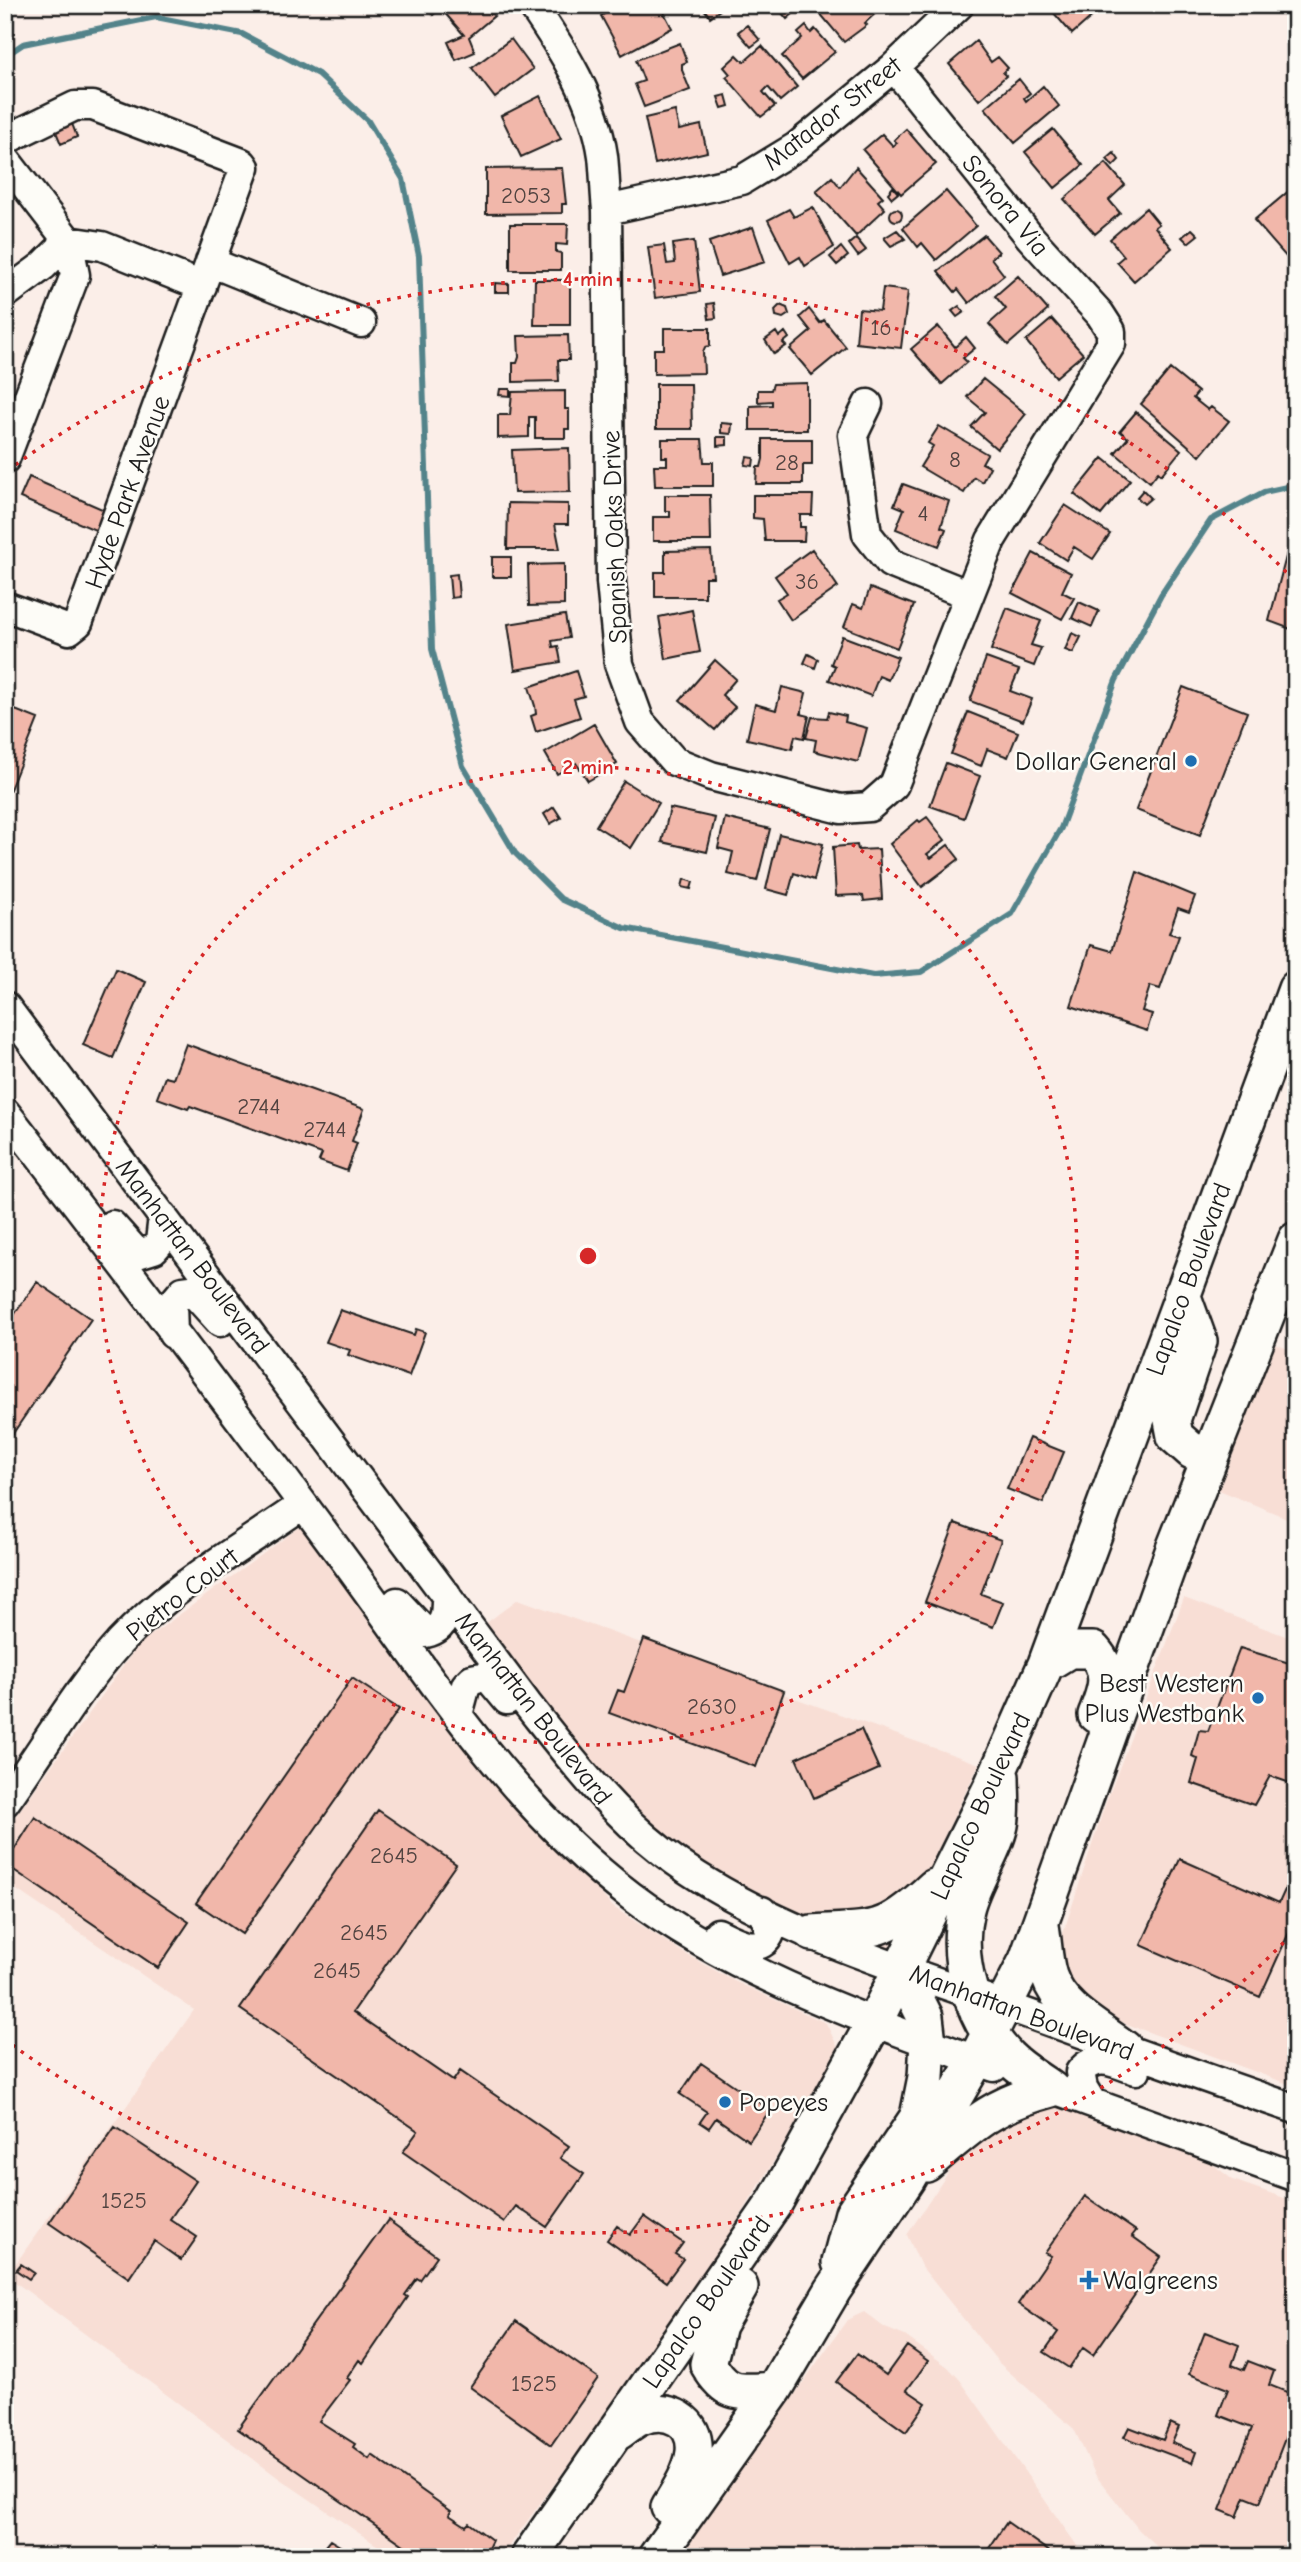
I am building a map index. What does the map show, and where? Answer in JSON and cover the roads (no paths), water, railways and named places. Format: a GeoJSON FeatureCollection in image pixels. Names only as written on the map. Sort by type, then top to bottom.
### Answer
{"type":"FeatureCollection","features":[{"type":"Feature","properties":{"kind":"main road","name":"Lapalco Boulevard"},"geometry":{"type":"LineString","coordinates":[[529,2557],[775,2202],[875,2021],[1001,1767],[1046,1664],[1296,989]]}},
{"type":"Feature","properties":{"kind":"main road"},"geometry":{"type":"LineString","coordinates":[[656,2557],[774,2390],[833,2290],[907,2179],[990,2033],[1041,1925],[1211,1453],[1296,1240]]}},
{"type":"Feature","properties":{"kind":"main road"},"geometry":{"type":"LineString","coordinates":[[1182,1294],[1199,1341],[1172,1420],[1175,1436],[1192,1451],[1211,1453]]}},
{"type":"Feature","properties":{"kind":"main road"},"geometry":{"type":"LineString","coordinates":[[1046,1664],[1069,1650],[1093,1650],[1103,1661],[1107,1675],[1106,1689],[1069,1785],[1071,1836]]}},
{"type":"Feature","properties":{"kind":"main road"},"geometry":{"type":"LineString","coordinates":[[1001,1767],[1000,1826],[975,1880],[962,1937],[971,1994],[990,2033],[1009,2058],[1051,2089]]}},
{"type":"Feature","properties":{"kind":"main road"},"geometry":{"type":"LineString","coordinates":[[813,1933],[880,1927],[897,1920],[949,1872]]}},
{"type":"Feature","properties":{"kind":"main road"},"geometry":{"type":"LineString","coordinates":[[1041,1925],[1048,1975],[1057,1993],[1068,2007],[1125,2049]]}},
{"type":"Feature","properties":{"kind":"main road"},"geometry":{"type":"LineString","coordinates":[[833,2290],[853,2213],[918,2117],[926,2077],[928,2042],[925,2017],[919,1999],[901,1969]]}},
{"type":"Feature","properties":{"kind":"main road"},"geometry":{"type":"LineString","coordinates":[[907,2179],[986,2114],[1004,2103],[1051,2089]]}},
{"type":"Feature","properties":{"kind":"main road"},"geometry":{"type":"LineString","coordinates":[[774,2390],[740,2392],[727,2389],[708,2364],[718,2325],[772,2238],[775,2202]]}},
{"type":"Feature","properties":{"kind":"main road"},"geometry":{"type":"LineString","coordinates":[[615,2433],[642,2417],[672,2413],[685,2424],[694,2438],[694,2454],[682,2487],[636,2557]]}},
{"type":"Feature","properties":{"kind":"street","name":"Matador Street"},"geometry":{"type":"LineString","coordinates":[[607,210],[742,180],[796,147],[894,67],[959,5]]}},
{"type":"Feature","properties":{"kind":"street","name":"Spanish Oaks Drive"},"geometry":{"type":"LineString","coordinates":[[542,9],[590,108],[603,154],[607,210],[611,582],[619,664],[640,722],[656,744],[674,761],[711,776],[841,809],[869,807],[894,785],[967,594],[991,540],[1111,344]]}},
{"type":"Feature","properties":{"kind":"street","name":"Sonora Via"},"geometry":{"type":"LineString","coordinates":[[894,67],[1030,237],[1100,314],[1111,331],[1111,344]]}},
{"type":"Feature","properties":{"kind":"street","name":"Hyde Park Avenue"},"geometry":{"type":"LineString","coordinates":[[5,140],[75,106],[93,106],[242,163],[245,167],[78,623],[69,630],[5,606]]}},
{"type":"Feature","properties":{"kind":"street"},"geometry":{"type":"LineString","coordinates":[[5,159],[68,241],[75,275],[5,459]]}},
{"type":"Feature","properties":{"kind":"street"},"geometry":{"type":"LineString","coordinates":[[68,241],[102,246],[206,274],[361,323]]}},
{"type":"Feature","properties":{"kind":"street"},"geometry":{"type":"LineString","coordinates":[[5,294],[43,266],[68,241]]}},
{"type":"Feature","properties":{"kind":"street"},"geometry":{"type":"LineString","coordinates":[[868,404],[853,435],[867,534],[890,563],[967,594]]}},
{"type":"Feature","properties":{"kind":"street","name":"Manhattan Boulevard"},"geometry":{"type":"LineString","coordinates":[[5,1006],[446,1594],[595,1790],[623,1819],[665,1854],[701,1879],[762,1911],[901,1969],[971,1994]]}},
{"type":"Feature","properties":{"kind":"street"},"geometry":{"type":"LineString","coordinates":[[5,1035],[60,1080]]}},
{"type":"Feature","properties":{"kind":"street","name":"Manhattan Boulevard"},"geometry":{"type":"LineString","coordinates":[[5,1112],[328,1538],[458,1715],[552,1827],[627,1894],[723,1954],[928,2042],[990,2033],[1125,2049],[1296,2109]]}},
{"type":"Feature","properties":{"kind":"street"},"geometry":{"type":"LineString","coordinates":[[58,1179],[82,1189],[138,1254],[154,1249],[160,1242],[163,1216]]}},
{"type":"Feature","properties":{"kind":"street"},"geometry":{"type":"LineString","coordinates":[[173,1334],[172,1304],[183,1291],[191,1290],[198,1294],[266,1381],[301,1399]]}},
{"type":"Feature","properties":{"kind":"street","name":"Pietro Court"},"geometry":{"type":"LineString","coordinates":[[5,1802],[95,1672],[120,1642],[172,1596],[302,1505]]}},
{"type":"Feature","properties":{"kind":"street"},"geometry":{"type":"LineString","coordinates":[[328,1538],[351,1545],[417,1628],[426,1633],[440,1628],[446,1617],[446,1594]]}},
{"type":"Feature","properties":{"kind":"street"},"geometry":{"type":"LineString","coordinates":[[458,1715],[466,1685],[472,1679],[487,1676],[568,1779],[595,1790]]}},
{"type":"Feature","properties":{"kind":"street"},"geometry":{"type":"LineString","coordinates":[[674,1925],[715,1932],[745,1946],[758,1946],[768,1939],[771,1931],[762,1911]]}},
{"type":"Feature","properties":{"kind":"street"},"geometry":{"type":"LineString","coordinates":[[1091,2101],[1083,2088],[1080,2072],[1094,2060],[1109,2060],[1183,2088],[1223,2084]]}},
{"type":"Feature","properties":{"kind":"street"},"geometry":{"type":"LineString","coordinates":[[1051,2089],[1091,2101],[1228,2155],[1296,2177]]}},
{"type":"Feature","properties":{"kind":"waterway"},"geometry":{"type":"LineString","coordinates":[[5,56],[23,44],[156,17],[242,34],[318,74],[368,121],[403,179],[419,256],[432,649],[463,766],[515,853],[561,899],[624,928],[873,976],[921,972],[1012,914],[1061,828],[1116,680],[1161,595],[1211,520],[1264,492],[1296,485]]}},
{"type":"Feature","properties":{"kind":"place","name":"Dollar General"},"geometry":{"type":"Point","coordinates":[1191,761]}},
{"type":"Feature","properties":{"kind":"place","name":"Best Western Plus Westbank"},"geometry":{"type":"Point","coordinates":[1258,1698]}},
{"type":"Feature","properties":{"kind":"place","name":"Popeyes"},"geometry":{"type":"Point","coordinates":[725,2102]}},
{"type":"Feature","properties":{"kind":"place","name":"Walgreens"},"geometry":{"type":"Point","coordinates":[1089,2280]}}]}
